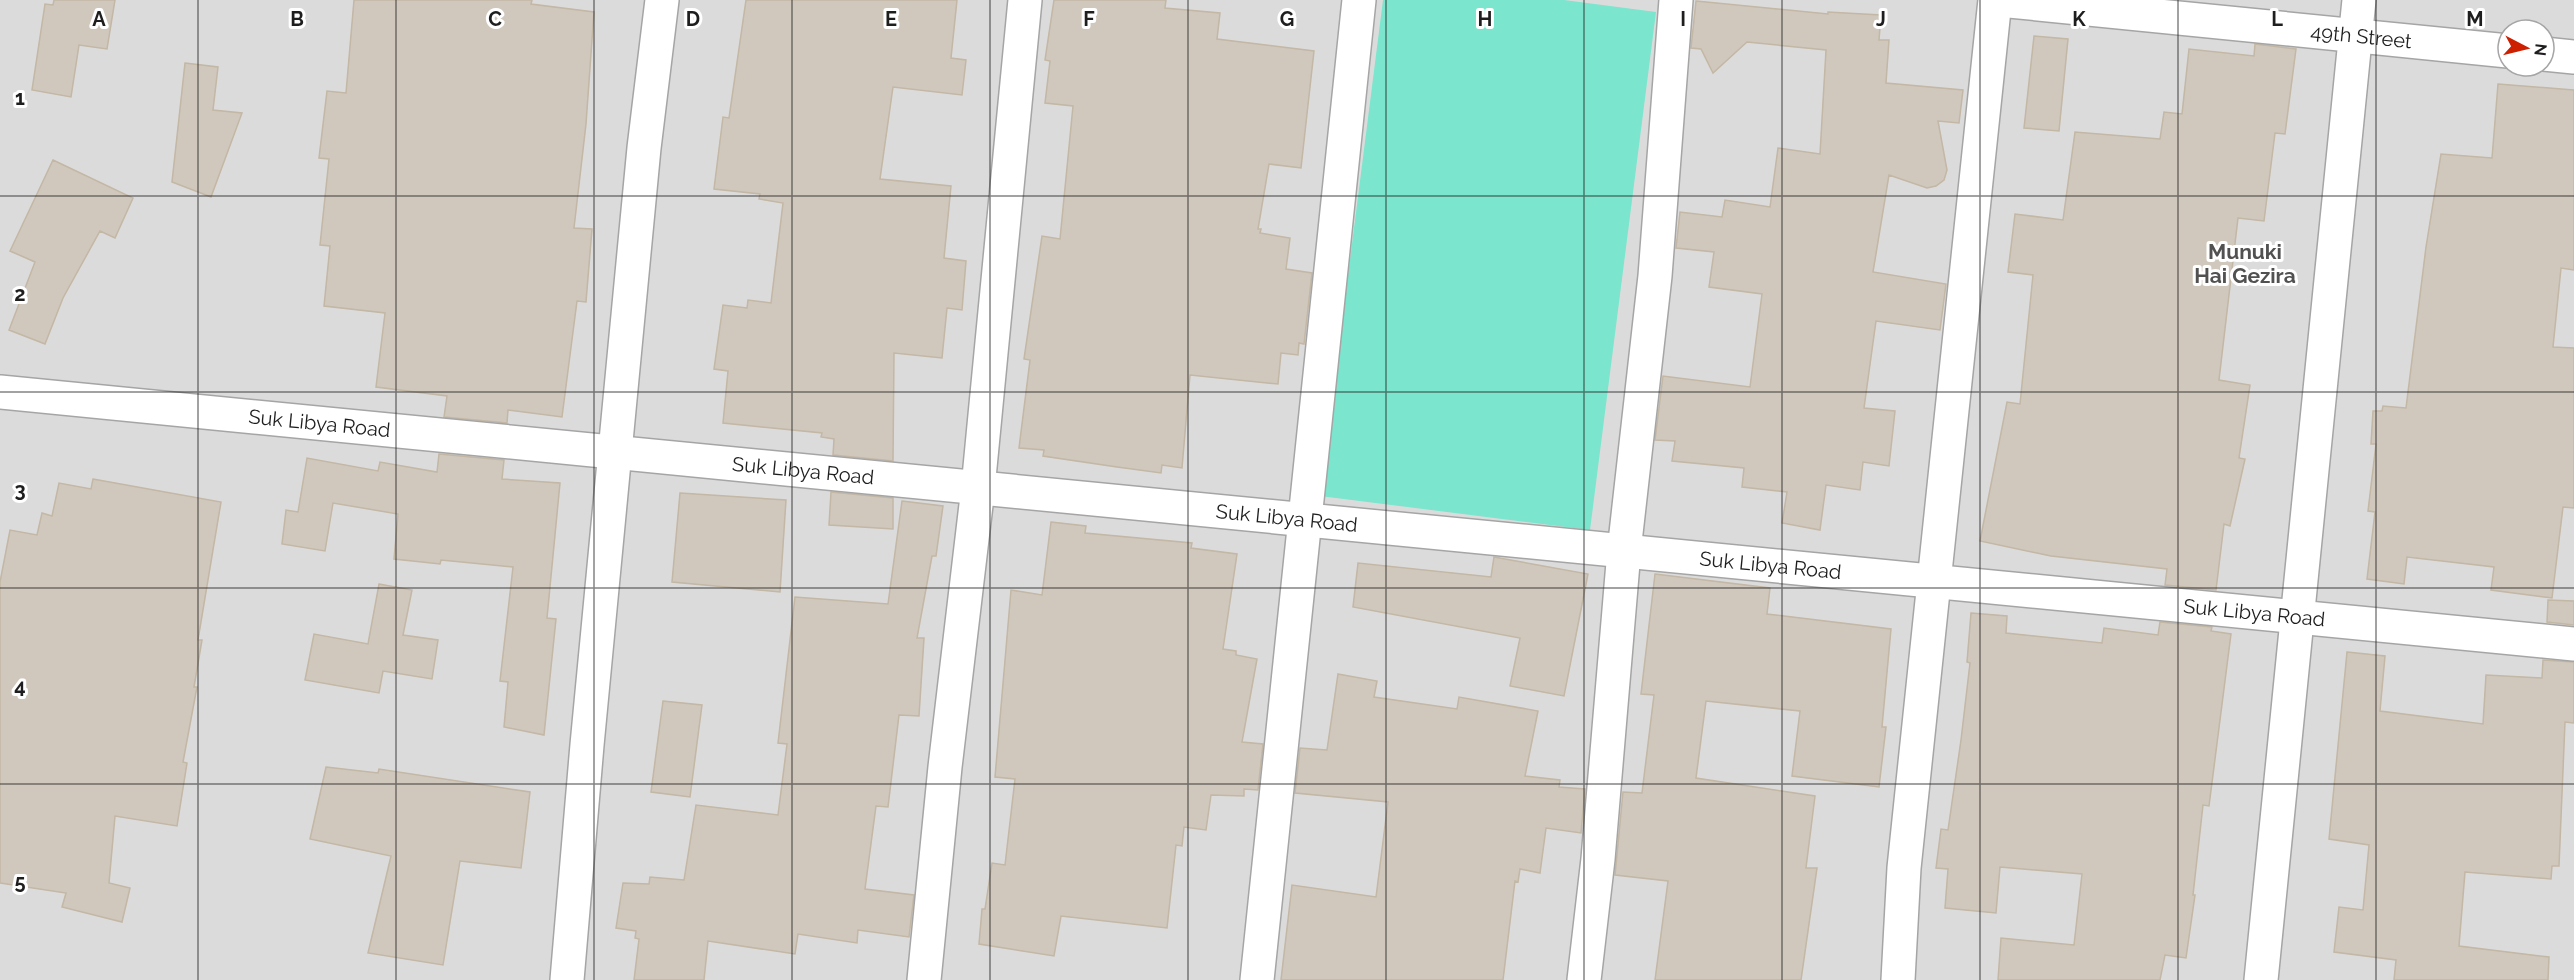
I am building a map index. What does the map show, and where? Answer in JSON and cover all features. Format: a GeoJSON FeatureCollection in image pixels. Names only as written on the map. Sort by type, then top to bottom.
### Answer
{"type":"FeatureCollection","features":[{"type":"Feature","properties":{"kind":"street"},"geometry":{"type":"LineString","coordinates":[[567,980],[644,147],[662,0]]}},
{"type":"Feature","properties":{"kind":"street"},"geometry":{"type":"LineString","coordinates":[[924,980],[945,767],[978,488],[1025,0]]}},
{"type":"Feature","properties":{"kind":"street"},"geometry":{"type":"LineString","coordinates":[[1257,980],[1359,0]]}},
{"type":"Feature","properties":{"kind":"street"},"geometry":{"type":"LineString","coordinates":[[1584,980],[1598,859],[1624,551],[1655,276],[1676,0]]}},
{"type":"Feature","properties":{"kind":"street"},"geometry":{"type":"LineString","coordinates":[[1898,980],[1904,868],[1997,0]]}},
{"type":"Feature","properties":{"kind":"street","name":"49th Street"},"geometry":{"type":"LineString","coordinates":[[1997,0],[2496,50]]}},
{"type":"Feature","properties":{"kind":"street"},"geometry":{"type":"LineString","coordinates":[[2261,980],[2360,0]]}},
{"type":"Feature","properties":{"kind":"street"},"geometry":{"type":"LineString","coordinates":[[2556,55],[2574,57]]}},
{"type":"Feature","properties":{"kind":"street","name":"Suk Libya Road"},"geometry":{"type":"LineString","coordinates":[[0,392],[2574,644]]}},
{"type":"Feature","properties":{"kind":"shaded area"},"geometry":{"type":"Polygon","coordinates":[[[0,0],[2574,0],[2574,980],[0,980],[0,0]]]}},
{"type":"Feature","properties":{"kind":"green space"},"geometry":{"type":"Polygon","coordinates":[[[1383,0],[1564,0],[1656,12],[1590,530],[1320,496],[1383,0]]]}},
{"type":"Feature","properties":{"kind":"building"},"geometry":{"type":"Polygon","coordinates":[[[54,0],[115,0],[107,49],[79,45],[71,97],[32,90],[45,4],[53,5],[54,0]]]}},
{"type":"Feature","properties":{"kind":"building"},"geometry":{"type":"Polygon","coordinates":[[[354,0],[532,0],[531,4],[594,12],[586,124],[574,228],[592,229],[586,302],[577,301],[562,417],[508,410],[507,423],[444,417],[447,396],[376,387],[385,313],[324,306],[330,246],[320,245],[329,159],[319,158],[327,91],[346,93],[354,0]]]}},
{"type":"Feature","properties":{"kind":"building"},"geometry":{"type":"Polygon","coordinates":[[[746,0],[957,0],[951,58],[966,60],[962,95],[893,87],[880,179],[951,186],[944,258],[966,261],[962,310],[947,308],[942,358],[894,353],[893,461],[833,455],[834,439],[821,437],[822,433],[723,423],[728,371],[714,369],[723,305],[747,308],[748,300],[771,303],[783,203],[759,199],[760,194],[714,189],[723,117],[729,118],[746,0]]]}},
{"type":"Feature","properties":{"kind":"building"},"geometry":{"type":"Polygon","coordinates":[[[1054,0],[1166,0],[1165,8],[1220,13],[1217,39],[1314,51],[1301,168],[1269,164],[1258,229],[1261,229],[1260,233],[1290,238],[1286,269],[1312,273],[1304,344],[1299,343],[1298,355],[1281,353],[1278,384],[1190,375],[1182,468],[1162,465],[1161,473],[1043,456],[1044,450],[1019,448],[1030,360],[1024,359],[1042,236],[1060,239],[1073,106],[1045,103],[1050,61],[1045,60],[1054,0]]]}},
{"type":"Feature","properties":{"kind":"building"},"geometry":{"type":"Polygon","coordinates":[[[1696,1],[1828,14],[1828,12],[1881,15],[1879,40],[1889,40],[1886,83],[1963,90],[1959,123],[1938,121],[1947,170],[1944,180],[1936,186],[1927,188],[1889,175],[1873,272],[1946,284],[1940,330],[1876,321],[1864,408],[1895,411],[1889,466],[1863,462],[1860,490],[1826,485],[1820,530],[1782,523],[1787,492],[1742,487],[1744,468],[1672,461],[1675,441],[1655,440],[1663,376],[1750,387],[1762,294],[1709,287],[1714,252],[1676,248],[1680,212],[1722,217],[1725,200],[1770,207],[1778,148],[1820,154],[1826,50],[1747,42],[1713,73],[1701,49],[1691,48],[1696,1]]]}},
{"type":"Feature","properties":{"kind":"building"},"geometry":{"type":"Polygon","coordinates":[[[2034,36],[2068,39],[2059,131],[2024,128],[2034,36]]]}},
{"type":"Feature","properties":{"kind":"building"},"geometry":{"type":"Polygon","coordinates":[[[2255,44],[2296,49],[2285,134],[2275,133],[2264,221],[2238,218],[2219,380],[2250,385],[2239,458],[2245,459],[2230,526],[2224,524],[2216,590],[2165,585],[2167,569],[2051,556],[1980,541],[2007,402],[2020,404],[2033,275],[2008,272],[2015,214],[2063,220],[2075,132],[2160,139],[2164,112],[2182,114],[2189,49],[2254,56],[2255,44]]]}},
{"type":"Feature","properties":{"kind":"building"},"geometry":{"type":"Polygon","coordinates":[[[185,63],[218,67],[213,110],[242,113],[211,197],[172,182],[185,63]]]}},
{"type":"Feature","properties":{"kind":"building"},"geometry":{"type":"Polygon","coordinates":[[[2498,84],[2574,90],[2574,270],[2561,268],[2553,347],[2574,348],[2574,508],[2563,507],[2552,598],[2491,590],[2494,567],[2407,557],[2404,584],[2367,579],[2375,512],[2368,511],[2376,444],[2371,444],[2373,411],[2382,411],[2383,406],[2406,408],[2426,247],[2441,154],[2492,158],[2498,84]]]}},
{"type":"Feature","properties":{"kind":"building"},"geometry":{"type":"Polygon","coordinates":[[[53,160],[133,198],[115,238],[100,231],[63,298],[45,344],[9,330],[35,262],[10,251],[53,160]]]}},
{"type":"Feature","properties":{"kind":"building"},"geometry":{"type":"Polygon","coordinates":[[[439,454],[504,460],[502,479],[560,483],[547,618],[556,619],[544,735],[504,727],[508,682],[500,681],[513,567],[441,560],[440,564],[394,559],[398,514],[333,503],[325,551],[282,544],[286,510],[298,512],[307,458],[378,471],[380,462],[437,472],[439,454]]]}},
{"type":"Feature","properties":{"kind":"building"},"geometry":{"type":"Polygon","coordinates":[[[93,479],[221,502],[198,640],[202,640],[194,687],[197,687],[183,762],[187,763],[177,826],[115,816],[109,883],[130,888],[122,922],[62,907],[66,893],[0,883],[0,582],[10,530],[37,535],[42,513],[52,516],[59,483],[91,489],[93,479]]]}},
{"type":"Feature","properties":{"kind":"building"},"geometry":{"type":"Polygon","coordinates":[[[831,492],[893,498],[893,529],[829,525],[831,492]]]}},
{"type":"Feature","properties":{"kind":"building"},"geometry":{"type":"Polygon","coordinates":[[[680,493],[786,500],[780,592],[672,582],[680,493]]]}},
{"type":"Feature","properties":{"kind":"building"},"geometry":{"type":"Polygon","coordinates":[[[902,501],[943,506],[936,556],[932,556],[917,638],[924,638],[919,716],[899,715],[888,807],[876,806],[865,889],[914,895],[909,937],[858,930],[857,943],[798,934],[795,954],[708,941],[704,980],[634,980],[639,939],[635,938],[636,931],[616,928],[623,883],[649,884],[650,877],[684,880],[696,805],[778,815],[787,744],[778,743],[795,597],[888,604],[902,501]]]}},
{"type":"Feature","properties":{"kind":"building"},"geometry":{"type":"Polygon","coordinates":[[[1051,522],[1086,526],[1085,533],[1192,543],[1191,548],[1237,554],[1223,649],[1236,651],[1236,655],[1257,659],[1242,742],[1263,744],[1258,790],[1244,789],[1244,796],[1211,795],[1206,830],[1184,827],[1182,846],[1176,845],[1167,928],[1061,916],[1054,956],[979,944],[982,909],[985,909],[992,863],[1005,865],[1015,779],[995,777],[1011,590],[1042,595],[1051,522]]]}},
{"type":"Feature","properties":{"kind":"building"},"geometry":{"type":"Polygon","coordinates":[[[1494,557],[1588,574],[1564,696],[1510,686],[1520,638],[1353,607],[1358,563],[1491,577],[1494,557]]]}},
{"type":"Feature","properties":{"kind":"building"},"geometry":{"type":"Polygon","coordinates":[[[1655,574],[1770,588],[1767,614],[1891,629],[1882,727],[1886,727],[1879,787],[1792,776],[1800,711],[1706,701],[1696,778],[1815,796],[1806,868],[1817,868],[1801,980],[1655,980],[1668,881],[1615,875],[1623,792],[1642,793],[1654,695],[1641,694],[1655,574]]]}},
{"type":"Feature","properties":{"kind":"building"},"geometry":{"type":"Polygon","coordinates":[[[379,584],[412,590],[403,635],[438,640],[432,679],[383,671],[379,693],[305,680],[314,634],[368,644],[379,584]]]}},
{"type":"Feature","properties":{"kind":"building"},"geometry":{"type":"Polygon","coordinates":[[[2548,600],[2574,601],[2574,625],[2547,622],[2548,600]]]}},
{"type":"Feature","properties":{"kind":"building"},"geometry":{"type":"Polygon","coordinates":[[[1971,613],[2007,616],[2006,633],[2102,643],[2104,628],[2158,635],[2160,622],[2212,627],[2211,631],[2231,634],[2209,806],[2203,805],[2193,895],[2195,895],[2186,958],[2165,955],[2160,980],[1998,980],[2001,938],[2074,945],[2082,874],[2000,867],[1996,913],[1945,908],[1948,869],[1936,868],[1941,829],[1948,830],[1961,740],[1970,663],[1967,662],[1971,613]]]}},
{"type":"Feature","properties":{"kind":"building"},"geometry":{"type":"Polygon","coordinates":[[[2347,652],[2385,656],[2380,711],[2483,724],[2486,675],[2542,678],[2543,660],[2574,662],[2574,723],[2565,722],[2559,866],[2552,866],[2551,879],[2465,872],[2459,946],[2549,957],[2548,980],[2394,980],[2396,960],[2334,952],[2339,907],[2363,910],[2369,845],[2329,839],[2347,652]]]}},
{"type":"Feature","properties":{"kind":"building"},"geometry":{"type":"Polygon","coordinates":[[[1338,674],[1377,681],[1374,697],[1457,709],[1459,697],[1538,711],[1525,776],[1560,780],[1559,787],[1585,789],[1581,833],[1546,828],[1540,873],[1520,869],[1518,882],[1515,881],[1503,980],[1281,980],[1292,885],[1376,897],[1388,802],[1295,793],[1300,748],[1327,750],[1338,674]]]}},
{"type":"Feature","properties":{"kind":"building"},"geometry":{"type":"Polygon","coordinates":[[[663,701],[702,705],[690,797],[651,792],[663,701]]]}},
{"type":"Feature","properties":{"kind":"building"},"geometry":{"type":"Polygon","coordinates":[[[326,767],[378,773],[379,769],[530,792],[521,868],[460,861],[443,965],[368,953],[391,856],[310,839],[326,767]]]}},
{"type":"Feature","properties":{"kind":"district","name":"Munuki Hai Gezira"},"geometry":{"type":"Point","coordinates":[2245,264]}}]}
